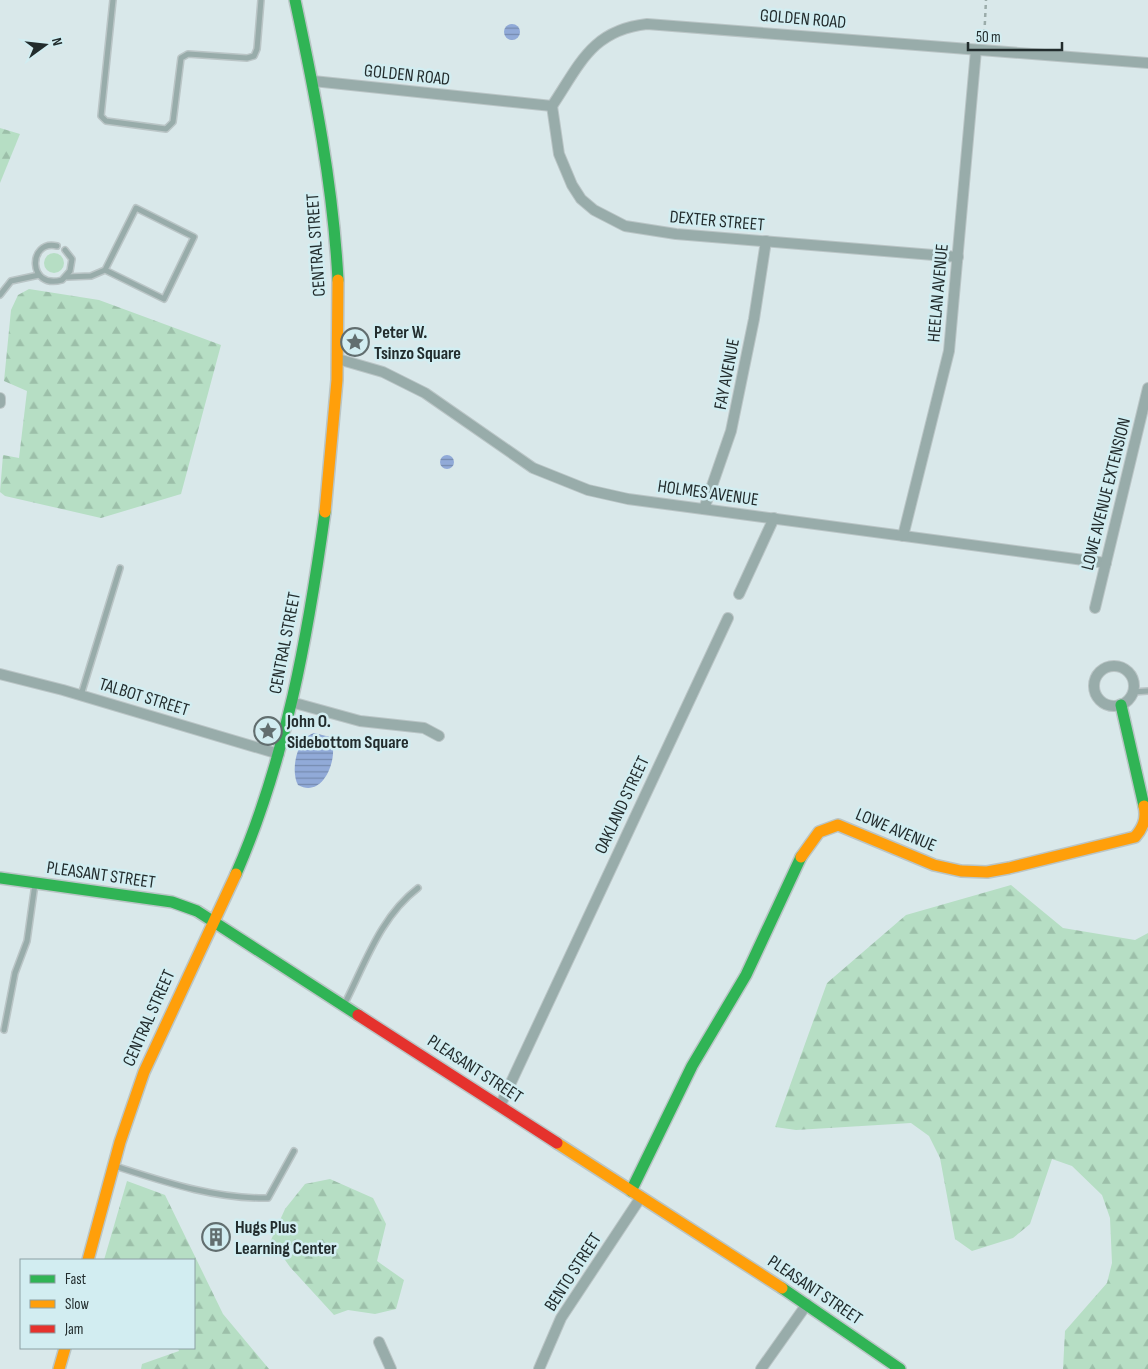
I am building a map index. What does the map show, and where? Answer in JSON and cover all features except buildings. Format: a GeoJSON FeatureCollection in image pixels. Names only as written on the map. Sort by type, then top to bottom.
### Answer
{"type":"FeatureCollection","features":[{"type":"Feature","properties":{"kind":"main road","name":"CENTRAL STREET"},"geometry":{"type":"LineString","coordinates":[[88,1259],[114,1166],[143,1074],[253,830],[279,754],[302,657],[327,496],[338,359],[338,296],[332,208],[313,81],[295,0]]}},
{"type":"Feature","properties":{"kind":"main road","name":"LOWE AVENUE"},"geometry":{"type":"LineString","coordinates":[[636,1194],[692,1066],[746,975],[804,852],[814,836],[825,828],[844,826],[934,865],[975,872],[1010,868],[1135,837],[1142,829],[1146,815],[1121,705]]}},
{"type":"Feature","properties":{"kind":"main road","name":"PLEASANT STREET"},"geometry":{"type":"LineString","coordinates":[[0,878],[172,902],[213,920],[807,1304],[900,1369]]}},
{"type":"Feature","properties":{"kind":"main road"},"geometry":{"type":"LineString","coordinates":[[60,1369],[65,1349]]}},
{"type":"Feature","properties":{"kind":"street","name":"GOLDEN ROAD"},"geometry":{"type":"LineString","coordinates":[[313,81],[552,106],[586,56],[599,41],[614,31],[631,26],[668,25],[1148,63]]}},
{"type":"Feature","properties":{"kind":"street","name":"HEELAN AVENUE"},"geometry":{"type":"LineString","coordinates":[[903,536],[949,351],[980,50]]}},
{"type":"Feature","properties":{"kind":"street","name":"DEXTER STREET"},"geometry":{"type":"LineString","coordinates":[[552,106],[556,140],[564,170],[581,199],[608,219],[625,226],[649,231],[958,257]]}},
{"type":"Feature","properties":{"kind":"street","name":"FAY AVENUE"},"geometry":{"type":"LineString","coordinates":[[704,509],[732,431],[754,319],[766,241]]}},
{"type":"Feature","properties":{"kind":"street","name":"HOLMES AVENUE"},"geometry":{"type":"LineString","coordinates":[[338,359],[383,372],[425,393],[533,468],[561,481],[588,490],[628,499],[1106,563]]}},
{"type":"Feature","properties":{"kind":"street","name":"LOWE AVENUE EXTENSION"},"geometry":{"type":"LineString","coordinates":[[1095,608],[1148,391]]}},
{"type":"Feature","properties":{"kind":"street"},"geometry":{"type":"LineString","coordinates":[[0,398],[0,403]]}},
{"type":"Feature","properties":{"kind":"street"},"geometry":{"type":"LineString","coordinates":[[739,594],[774,518]]}},
{"type":"Feature","properties":{"kind":"street","name":"OAKLAND STREET"},"geometry":{"type":"LineString","coordinates":[[500,1106],[728,618]]}},
{"type":"Feature","properties":{"kind":"street"},"geometry":{"type":"LineString","coordinates":[[1110,667],[1124,669],[1133,681],[1133,692],[1130,699],[1121,705],[1110,706],[1098,697],[1095,683],[1100,673],[1110,667]]}},
{"type":"Feature","properties":{"kind":"street","name":"TALBOT STREET"},"geometry":{"type":"LineString","coordinates":[[0,674],[81,695],[279,754]]}},
{"type":"Feature","properties":{"kind":"street"},"geometry":{"type":"LineString","coordinates":[[291,702],[360,721],[424,728],[439,736]]}},
{"type":"Feature","properties":{"kind":"street","name":"BENTO STREET"},"geometry":{"type":"LineString","coordinates":[[539,1369],[561,1318],[636,1194]]}},
{"type":"Feature","properties":{"kind":"street"},"geometry":{"type":"LineString","coordinates":[[760,1369],[807,1304]]}},
{"type":"Feature","properties":{"kind":"street"},"geometry":{"type":"LineString","coordinates":[[379,1342],[391,1369]]}},
{"type":"Feature","properties":{"kind":"lane"},"geometry":{"type":"LineString","coordinates":[[113,0],[102,116],[106,121],[166,129],[173,122],[181,58],[188,54],[247,58],[254,56],[257,49],[261,0]]}},
{"type":"Feature","properties":{"kind":"lane"},"geometry":{"type":"LineString","coordinates":[[57,246],[48,246],[39,253],[35,264],[39,275],[49,282],[56,282],[67,276],[91,276],[105,270],[136,208],[194,237],[164,299],[105,270]]}},
{"type":"Feature","properties":{"kind":"lane"},"geometry":{"type":"LineString","coordinates":[[66,250],[72,259],[72,265],[67,276]]}},
{"type":"Feature","properties":{"kind":"lane"},"geometry":{"type":"LineString","coordinates":[[0,295],[11,281],[39,275]]}},
{"type":"Feature","properties":{"kind":"lane"},"geometry":{"type":"LineString","coordinates":[[81,695],[120,568]]}},
{"type":"Feature","properties":{"kind":"lane"},"geometry":{"type":"LineString","coordinates":[[1133,692],[1148,691]]}},
{"type":"Feature","properties":{"kind":"lane"},"geometry":{"type":"LineString","coordinates":[[4,1030],[15,973],[27,941],[35,883]]}},
{"type":"Feature","properties":{"kind":"lane"},"geometry":{"type":"LineString","coordinates":[[344,1006],[384,924],[401,901],[418,888]]}},
{"type":"Feature","properties":{"kind":"lane"},"geometry":{"type":"LineString","coordinates":[[114,1166],[191,1190],[241,1199],[268,1198],[294,1151]]}},
{"type":"Feature","properties":{"kind":"path"},"geometry":{"type":"LineString","coordinates":[[980,50],[986,0]]}},
{"type":"Feature","properties":{"kind":"green space"},"geometry":{"type":"Polygon","coordinates":[[[0,128],[20,134],[0,183],[0,128]]]}},
{"type":"Feature","properties":{"kind":"green space"},"geometry":{"type":"Polygon","coordinates":[[[50,253],[58,253],[64,259],[64,267],[58,273],[50,273],[44,267],[44,259],[50,253]]]}},
{"type":"Feature","properties":{"kind":"green space"},"geometry":{"type":"Polygon","coordinates":[[[29,289],[99,300],[221,345],[181,494],[101,518],[5,496],[0,492],[3,455],[19,458],[27,391],[4,381],[11,310],[18,295],[29,289]]]}},
{"type":"Feature","properties":{"kind":"green space"},"geometry":{"type":"Polygon","coordinates":[[[1011,885],[1063,928],[1135,940],[1148,933],[1148,1369],[1063,1369],[1065,1331],[1107,1283],[1112,1263],[1110,1218],[1102,1195],[1072,1166],[1052,1159],[1030,1224],[1013,1238],[972,1251],[955,1239],[940,1158],[929,1136],[911,1123],[796,1130],[775,1127],[827,983],[906,915],[1011,885]]]}},
{"type":"Feature","properties":{"kind":"green space"},"geometry":{"type":"Polygon","coordinates":[[[330,1179],[373,1198],[386,1224],[377,1261],[404,1280],[396,1309],[375,1314],[348,1310],[334,1315],[290,1267],[271,1240],[285,1209],[305,1184],[330,1179]]]}},
{"type":"Feature","properties":{"kind":"green space"},"geometry":{"type":"Polygon","coordinates":[[[127,1181],[165,1195],[223,1314],[269,1369],[141,1369],[142,1364],[179,1351],[178,1349],[195,1349],[195,1259],[104,1259],[127,1181]]]}},
{"type":"Feature","properties":{"kind":"water"},"geometry":{"type":"Polygon","coordinates":[[[512,24],[520,32],[512,40],[504,32],[512,24]]]}},
{"type":"Feature","properties":{"kind":"water"},"geometry":{"type":"Polygon","coordinates":[[[444,455],[450,455],[454,462],[450,469],[444,469],[440,465],[440,459],[444,455]]]}},
{"type":"Feature","properties":{"kind":"water"},"geometry":{"type":"Polygon","coordinates":[[[314,733],[330,737],[333,744],[333,753],[328,773],[323,781],[316,786],[308,788],[298,785],[295,763],[303,741],[314,733]]]}},
{"type":"Feature","properties":{"kind":"traffic: fast"},"geometry":{"type":"LineString","coordinates":[[295,0],[322,139],[332,209],[338,280]]}},
{"type":"Feature","properties":{"kind":"traffic: fast"},"geometry":{"type":"LineString","coordinates":[[236,874],[269,786],[282,741],[303,650],[325,512]]}},
{"type":"Feature","properties":{"kind":"traffic: fast"},"geometry":{"type":"LineString","coordinates":[[1121,705],[1144,806]]}},
{"type":"Feature","properties":{"kind":"traffic: fast"},"geometry":{"type":"LineString","coordinates":[[631,1191],[692,1066],[746,975],[801,857]]}},
{"type":"Feature","properties":{"kind":"traffic: fast"},"geometry":{"type":"LineString","coordinates":[[0,878],[172,902],[197,911],[358,1015]]}},
{"type":"Feature","properties":{"kind":"traffic: fast"},"geometry":{"type":"LineString","coordinates":[[782,1288],[900,1369]]}},
{"type":"Feature","properties":{"kind":"traffic: slow"},"geometry":{"type":"LineString","coordinates":[[325,512],[337,380],[338,280]]}},
{"type":"Feature","properties":{"kind":"traffic: slow"},"geometry":{"type":"LineString","coordinates":[[801,857],[819,832],[838,825],[934,865],[961,871],[987,872],[1135,837],[1144,823],[1144,806]]}},
{"type":"Feature","properties":{"kind":"traffic: slow"},"geometry":{"type":"LineString","coordinates":[[88,1259],[120,1142],[144,1072],[236,874]]}},
{"type":"Feature","properties":{"kind":"traffic: slow"},"geometry":{"type":"LineString","coordinates":[[557,1143],[782,1288]]}},
{"type":"Feature","properties":{"kind":"traffic: slow"},"geometry":{"type":"LineString","coordinates":[[59,1369],[65,1349]]}},
{"type":"Feature","properties":{"kind":"traffic: jam"},"geometry":{"type":"LineString","coordinates":[[358,1015],[557,1143]]}},
{"type":"Feature","properties":{"kind":"place","name":"Peter W. Tsinzo Square"},"geometry":{"type":"Point","coordinates":[355,342]}},
{"type":"Feature","properties":{"kind":"place","name":"John O. Sidebottom Square"},"geometry":{"type":"Point","coordinates":[268,731]}},
{"type":"Feature","properties":{"kind":"place","name":"Hugs Plus Learning Center"},"geometry":{"type":"Point","coordinates":[216,1237]}}]}
